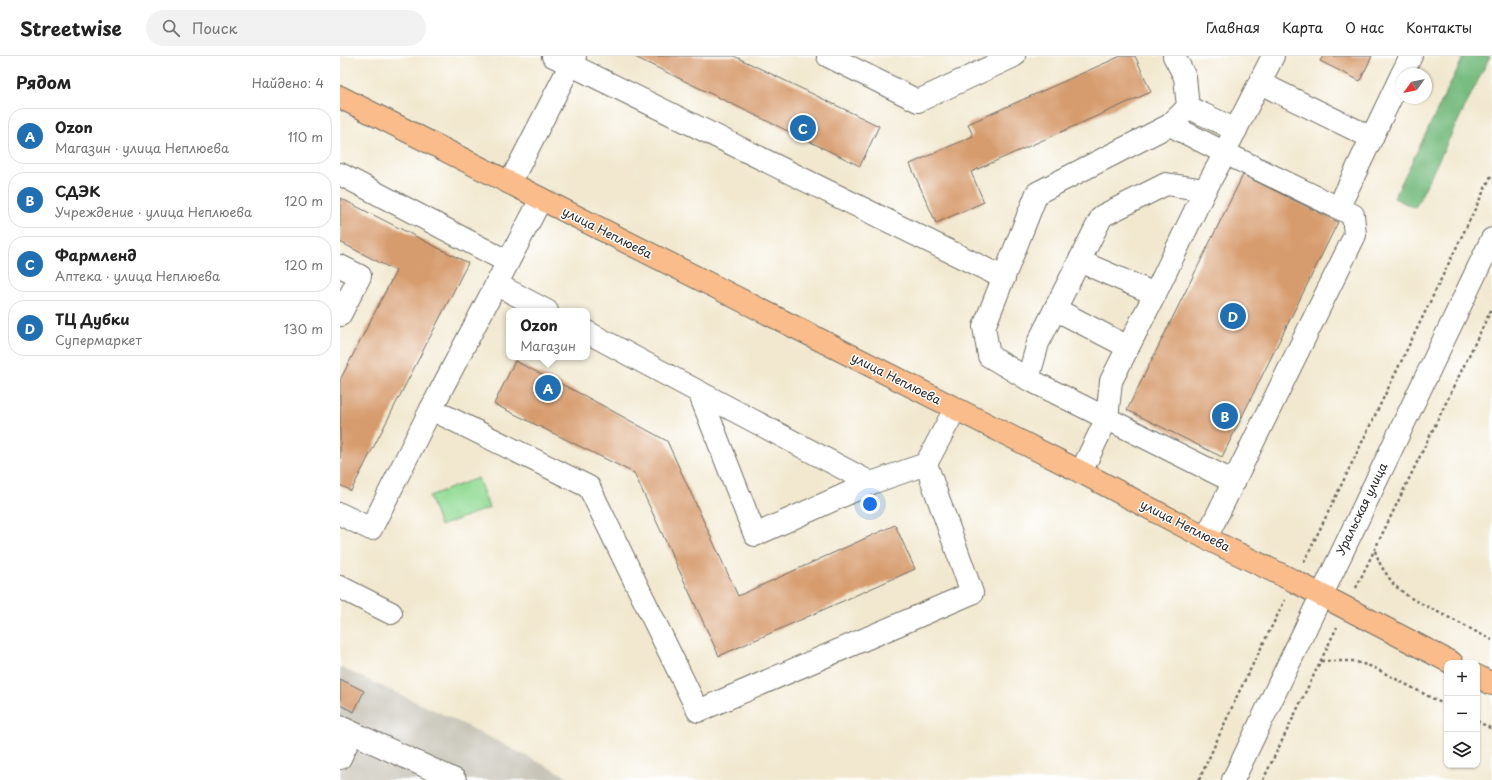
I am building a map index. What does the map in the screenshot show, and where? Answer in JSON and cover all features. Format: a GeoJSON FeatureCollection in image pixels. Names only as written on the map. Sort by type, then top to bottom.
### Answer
{"type":"FeatureCollection","features":[{"type":"Feature","properties":{"kind":"main road","name":"улица Неплюева"},"geometry":{"type":"LineString","coordinates":[[340,97],[1080,472],[1446,660]]}},
{"type":"Feature","properties":{"kind":"main road"},"geometry":{"type":"LineString","coordinates":[[1480,678],[1492,684]]}},
{"type":"Feature","properties":{"kind":"street"},"geometry":{"type":"LineString","coordinates":[[828,56],[918,101],[1014,56]]}},
{"type":"Feature","properties":{"kind":"street"},"geometry":{"type":"LineString","coordinates":[[1174,56],[1184,77],[1188,107],[1230,141],[1353,215],[1355,235],[1206,538]]}},
{"type":"Feature","properties":{"kind":"street"},"geometry":{"type":"LineString","coordinates":[[1080,472],[1107,418],[1111,381],[1273,56]]}},
{"type":"Feature","properties":{"kind":"street"},"geometry":{"type":"LineString","coordinates":[[1405,68],[1411,56]]}},
{"type":"Feature","properties":{"kind":"street"},"geometry":{"type":"LineString","coordinates":[[510,183],[566,59],[1004,278]]}},
{"type":"Feature","properties":{"kind":"street"},"geometry":{"type":"LineString","coordinates":[[1260,83],[1372,138]]}},
{"type":"Feature","properties":{"kind":"street"},"geometry":{"type":"LineString","coordinates":[[1344,196],[1396,87]]}},
{"type":"Feature","properties":{"kind":"street"},"geometry":{"type":"LineString","coordinates":[[1188,107],[1170,125],[1038,193],[984,326],[989,356],[1028,379],[1234,482]]}},
{"type":"Feature","properties":{"kind":"street"},"geometry":{"type":"LineString","coordinates":[[1170,125],[1230,141]]}},
{"type":"Feature","properties":{"kind":"street"},"geometry":{"type":"LineString","coordinates":[[340,174],[508,262]]}},
{"type":"Feature","properties":{"kind":"street"},"geometry":{"type":"LineString","coordinates":[[1028,379],[1038,343],[1102,216],[1166,184],[1205,190]]}},
{"type":"Feature","properties":{"kind":"street"},"geometry":{"type":"LineString","coordinates":[[340,514],[372,529],[431,409],[541,199]]}},
{"type":"Feature","properties":{"kind":"street","name":"Уральская улица"},"geometry":{"type":"LineString","coordinates":[[1233,780],[1320,595],[1492,239]]}},
{"type":"Feature","properties":{"kind":"street"},"geometry":{"type":"LineString","coordinates":[[1080,261],[1155,294]]}},
{"type":"Feature","properties":{"kind":"street"},"geometry":{"type":"LineString","coordinates":[[340,266],[360,276],[340,316]]}},
{"type":"Feature","properties":{"kind":"street"},"geometry":{"type":"LineString","coordinates":[[496,284],[541,308]]}},
{"type":"Feature","properties":{"kind":"street"},"geometry":{"type":"LineString","coordinates":[[1055,310],[1128,347]]}},
{"type":"Feature","properties":{"kind":"street"},"geometry":{"type":"LineString","coordinates":[[590,334],[871,483]]}},
{"type":"Feature","properties":{"kind":"street"},"geometry":{"type":"LineString","coordinates":[[700,392],[755,535],[871,483],[926,464],[955,409]]}},
{"type":"Feature","properties":{"kind":"street"},"geometry":{"type":"LineString","coordinates":[[431,409],[589,487],[698,710],[972,593],[926,464]]}},
{"type":"Feature","properties":{"kind":"street"},"geometry":{"type":"LineString","coordinates":[[340,587],[390,613]]}},
{"type":"Feature","properties":{"kind":"street"},"geometry":{"type":"LineString","coordinates":[[340,758],[346,730],[455,780]]}},
{"type":"Feature","properties":{"kind":"path"},"geometry":{"type":"LineString","coordinates":[[1198,780],[1238,694],[1492,174]]}},
{"type":"Feature","properties":{"kind":"path"},"geometry":{"type":"LineString","coordinates":[[1263,780],[1492,308]]}},
{"type":"Feature","properties":{"kind":"path"},"geometry":{"type":"LineString","coordinates":[[1374,551],[1386,574],[1394,585],[1409,597],[1492,640]]}},
{"type":"Feature","properties":{"kind":"path"},"geometry":{"type":"LineString","coordinates":[[1321,661],[1353,661],[1373,667],[1444,704]]}},
{"type":"Feature","properties":{"kind":"path"},"geometry":{"type":"LineString","coordinates":[[1480,723],[1492,729]]}},
{"type":"Feature","properties":{"kind":"shaded area"},"geometry":{"type":"Polygon","coordinates":[[[340,667],[453,719],[574,780],[340,780],[340,667]]]}},
{"type":"Feature","properties":{"kind":"green space"},"geometry":{"type":"Polygon","coordinates":[[[1464,56],[1490,56],[1415,208],[1394,198],[1464,56]]]}},
{"type":"Feature","properties":{"kind":"green space"},"geometry":{"type":"Polygon","coordinates":[[[478,478],[489,508],[440,526],[429,496],[478,478]]]}},
{"type":"Feature","properties":{"kind":"building"},"geometry":{"type":"Polygon","coordinates":[[[633,56],[734,56],[879,126],[860,166],[633,56]]]}},
{"type":"Feature","properties":{"kind":"building"},"geometry":{"type":"Polygon","coordinates":[[[1121,56],[1135,56],[1151,92],[971,172],[984,202],[936,223],[910,164],[973,136],[968,124],[1121,56]]]}},
{"type":"Feature","properties":{"kind":"building"},"geometry":{"type":"Polygon","coordinates":[[[1323,56],[1372,56],[1360,81],[1320,61],[1323,56]]]}},
{"type":"Feature","properties":{"kind":"building"},"geometry":{"type":"Polygon","coordinates":[[[1243,175],[1338,222],[1222,457],[1127,410],[1243,175]]]}},
{"type":"Feature","properties":{"kind":"building"},"geometry":{"type":"Polygon","coordinates":[[[340,198],[468,263],[351,491],[340,485],[340,380],[396,271],[340,242],[340,198]]]}},
{"type":"Feature","properties":{"kind":"building"},"geometry":{"type":"Polygon","coordinates":[[[515,361],[585,396],[667,441],[738,596],[895,525],[915,569],[719,656],[634,473],[494,404],[515,361]]]}},
{"type":"Feature","properties":{"kind":"building"},"geometry":{"type":"Polygon","coordinates":[[[340,679],[364,691],[354,712],[340,705],[340,679]]]}},
{"type":"Feature","properties":{"kind":"place","name":"Фармленд"},"geometry":{"type":"Point","coordinates":[803,128]}},
{"type":"Feature","properties":{"kind":"place","name":"ТЦ Дубки"},"geometry":{"type":"Point","coordinates":[1233,316]}},
{"type":"Feature","properties":{"kind":"place","name":"Ozon"},"geometry":{"type":"Point","coordinates":[548,388]}},
{"type":"Feature","properties":{"kind":"place","name":"СДЭК"},"geometry":{"type":"Point","coordinates":[1225,416]}}]}
